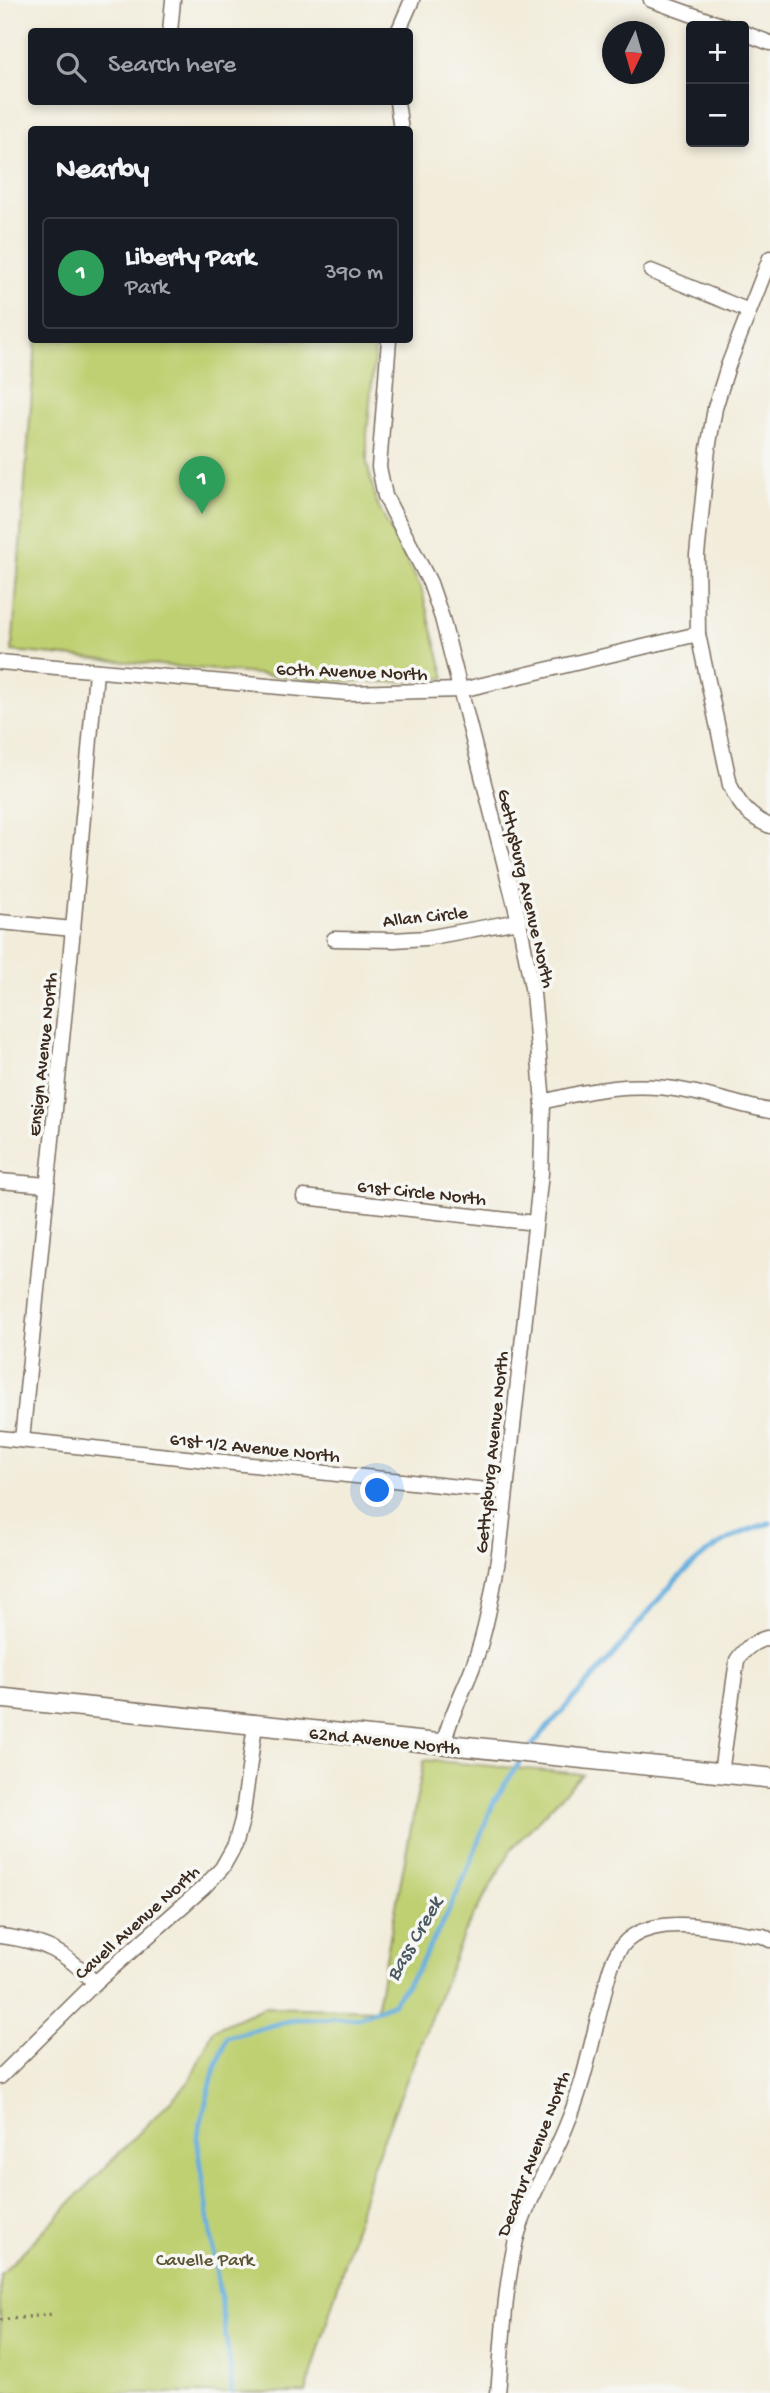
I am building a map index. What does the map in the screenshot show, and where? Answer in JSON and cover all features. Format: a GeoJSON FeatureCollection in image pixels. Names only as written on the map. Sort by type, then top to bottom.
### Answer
{"type":"FeatureCollection","features":[{"type":"Feature","properties":{"kind":"street"},"geometry":{"type":"LineString","coordinates":[[170,28],[173,0]]}},
{"type":"Feature","properties":{"kind":"street"},"geometry":{"type":"LineString","coordinates":[[400,28],[412,0]]}},
{"type":"Feature","properties":{"kind":"street"},"geometry":{"type":"LineString","coordinates":[[651,0],[710,21]]}},
{"type":"Feature","properties":{"kind":"street"},"geometry":{"type":"LineString","coordinates":[[749,35],[770,43]]}},
{"type":"Feature","properties":{"kind":"street"},"geometry":{"type":"LineString","coordinates":[[397,105],[400,126]]}},
{"type":"Feature","properties":{"kind":"street"},"geometry":{"type":"LineString","coordinates":[[770,258],[715,408],[697,555],[698,634],[730,785],[747,813],[770,826]]}},
{"type":"Feature","properties":{"kind":"street"},"geometry":{"type":"LineString","coordinates":[[651,271],[749,312]]}},
{"type":"Feature","properties":{"kind":"street","name":"Gettysburg Avenue North"},"geometry":{"type":"LineString","coordinates":[[389,343],[379,467],[386,496],[430,583],[443,618],[519,921],[533,993],[543,1101],[541,1173],[490,1607],[476,1657],[455,1704],[443,1746]]}},
{"type":"Feature","properties":{"kind":"street","name":"60th Avenue North"},"geometry":{"type":"LineString","coordinates":[[0,662],[347,693],[461,690],[698,634]]}},
{"type":"Feature","properties":{"kind":"street","name":"Ensign Avenue North"},"geometry":{"type":"LineString","coordinates":[[22,1440],[96,672]]}},
{"type":"Feature","properties":{"kind":"street","name":"Allan Circle"},"geometry":{"type":"LineString","coordinates":[[334,939],[426,938],[519,921]]}},
{"type":"Feature","properties":{"kind":"street"},"geometry":{"type":"LineString","coordinates":[[0,922],[73,929]]}},
{"type":"Feature","properties":{"kind":"street"},"geometry":{"type":"LineString","coordinates":[[543,1101],[613,1086],[650,1087],[683,1090],[770,1111]]}},
{"type":"Feature","properties":{"kind":"street"},"geometry":{"type":"LineString","coordinates":[[0,1181],[47,1185]]}},
{"type":"Feature","properties":{"kind":"street","name":"61st Circle North"},"geometry":{"type":"LineString","coordinates":[[304,1197],[535,1223]]}},
{"type":"Feature","properties":{"kind":"street","name":"61st 1/2 Avenue North"},"geometry":{"type":"LineString","coordinates":[[0,1438],[505,1492]]}},
{"type":"Feature","properties":{"kind":"street"},"geometry":{"type":"LineString","coordinates":[[721,1773],[737,1660],[745,1648],[770,1637]]}},
{"type":"Feature","properties":{"kind":"street","name":"62nd Avenue North"},"geometry":{"type":"LineString","coordinates":[[0,1698],[770,1778]]}},
{"type":"Feature","properties":{"kind":"street","name":"Cavell Avenue North"},"geometry":{"type":"LineString","coordinates":[[0,2077],[95,1983],[222,1868],[235,1845],[242,1820],[255,1725]]}},
{"type":"Feature","properties":{"kind":"street","name":"Decatur Avenue North"},"geometry":{"type":"LineString","coordinates":[[498,2393],[507,2295],[516,2240],[524,2214],[568,2123],[617,1952],[631,1937],[650,1928],[673,1924],[763,1936],[770,1940]]}},
{"type":"Feature","properties":{"kind":"street"},"geometry":{"type":"LineString","coordinates":[[0,1936],[44,1944],[78,1965],[95,1983]]}},
{"type":"Feature","properties":{"kind":"path"},"geometry":{"type":"LineString","coordinates":[[0,2320],[54,2314]]}},
{"type":"Feature","properties":{"kind":"green space"},"geometry":{"type":"Polygon","coordinates":[[[36,343],[376,343],[367,434],[367,463],[377,504],[421,588],[445,678],[388,682],[330,681],[12,651],[36,343]]]}},
{"type":"Feature","properties":{"kind":"green space","name":"Cavelle Park"},"geometry":{"type":"Polygon","coordinates":[[[424,1760],[582,1774],[512,1848],[464,1933],[373,2166],[306,2393],[0,2391],[0,2275],[189,2082],[213,2030],[264,2007],[376,2010],[424,1760]]]}},
{"type":"Feature","properties":{"kind":"waterway","name":"Bass Creek"},"geometry":{"type":"LineString","coordinates":[[531,1747],[679,1577],[719,1545],[743,1532],[770,1523]]}},
{"type":"Feature","properties":{"kind":"waterway","name":"Bass Creek"},"geometry":{"type":"LineString","coordinates":[[232,2393],[197,2138],[213,2075],[227,2037],[296,2019],[358,2018],[393,2003],[417,1970],[447,1915],[494,1801],[523,1757]]}},
{"type":"Feature","properties":{"kind":"place","name":"Liberty Park"},"geometry":{"type":"Point","coordinates":[202,514]}}]}
